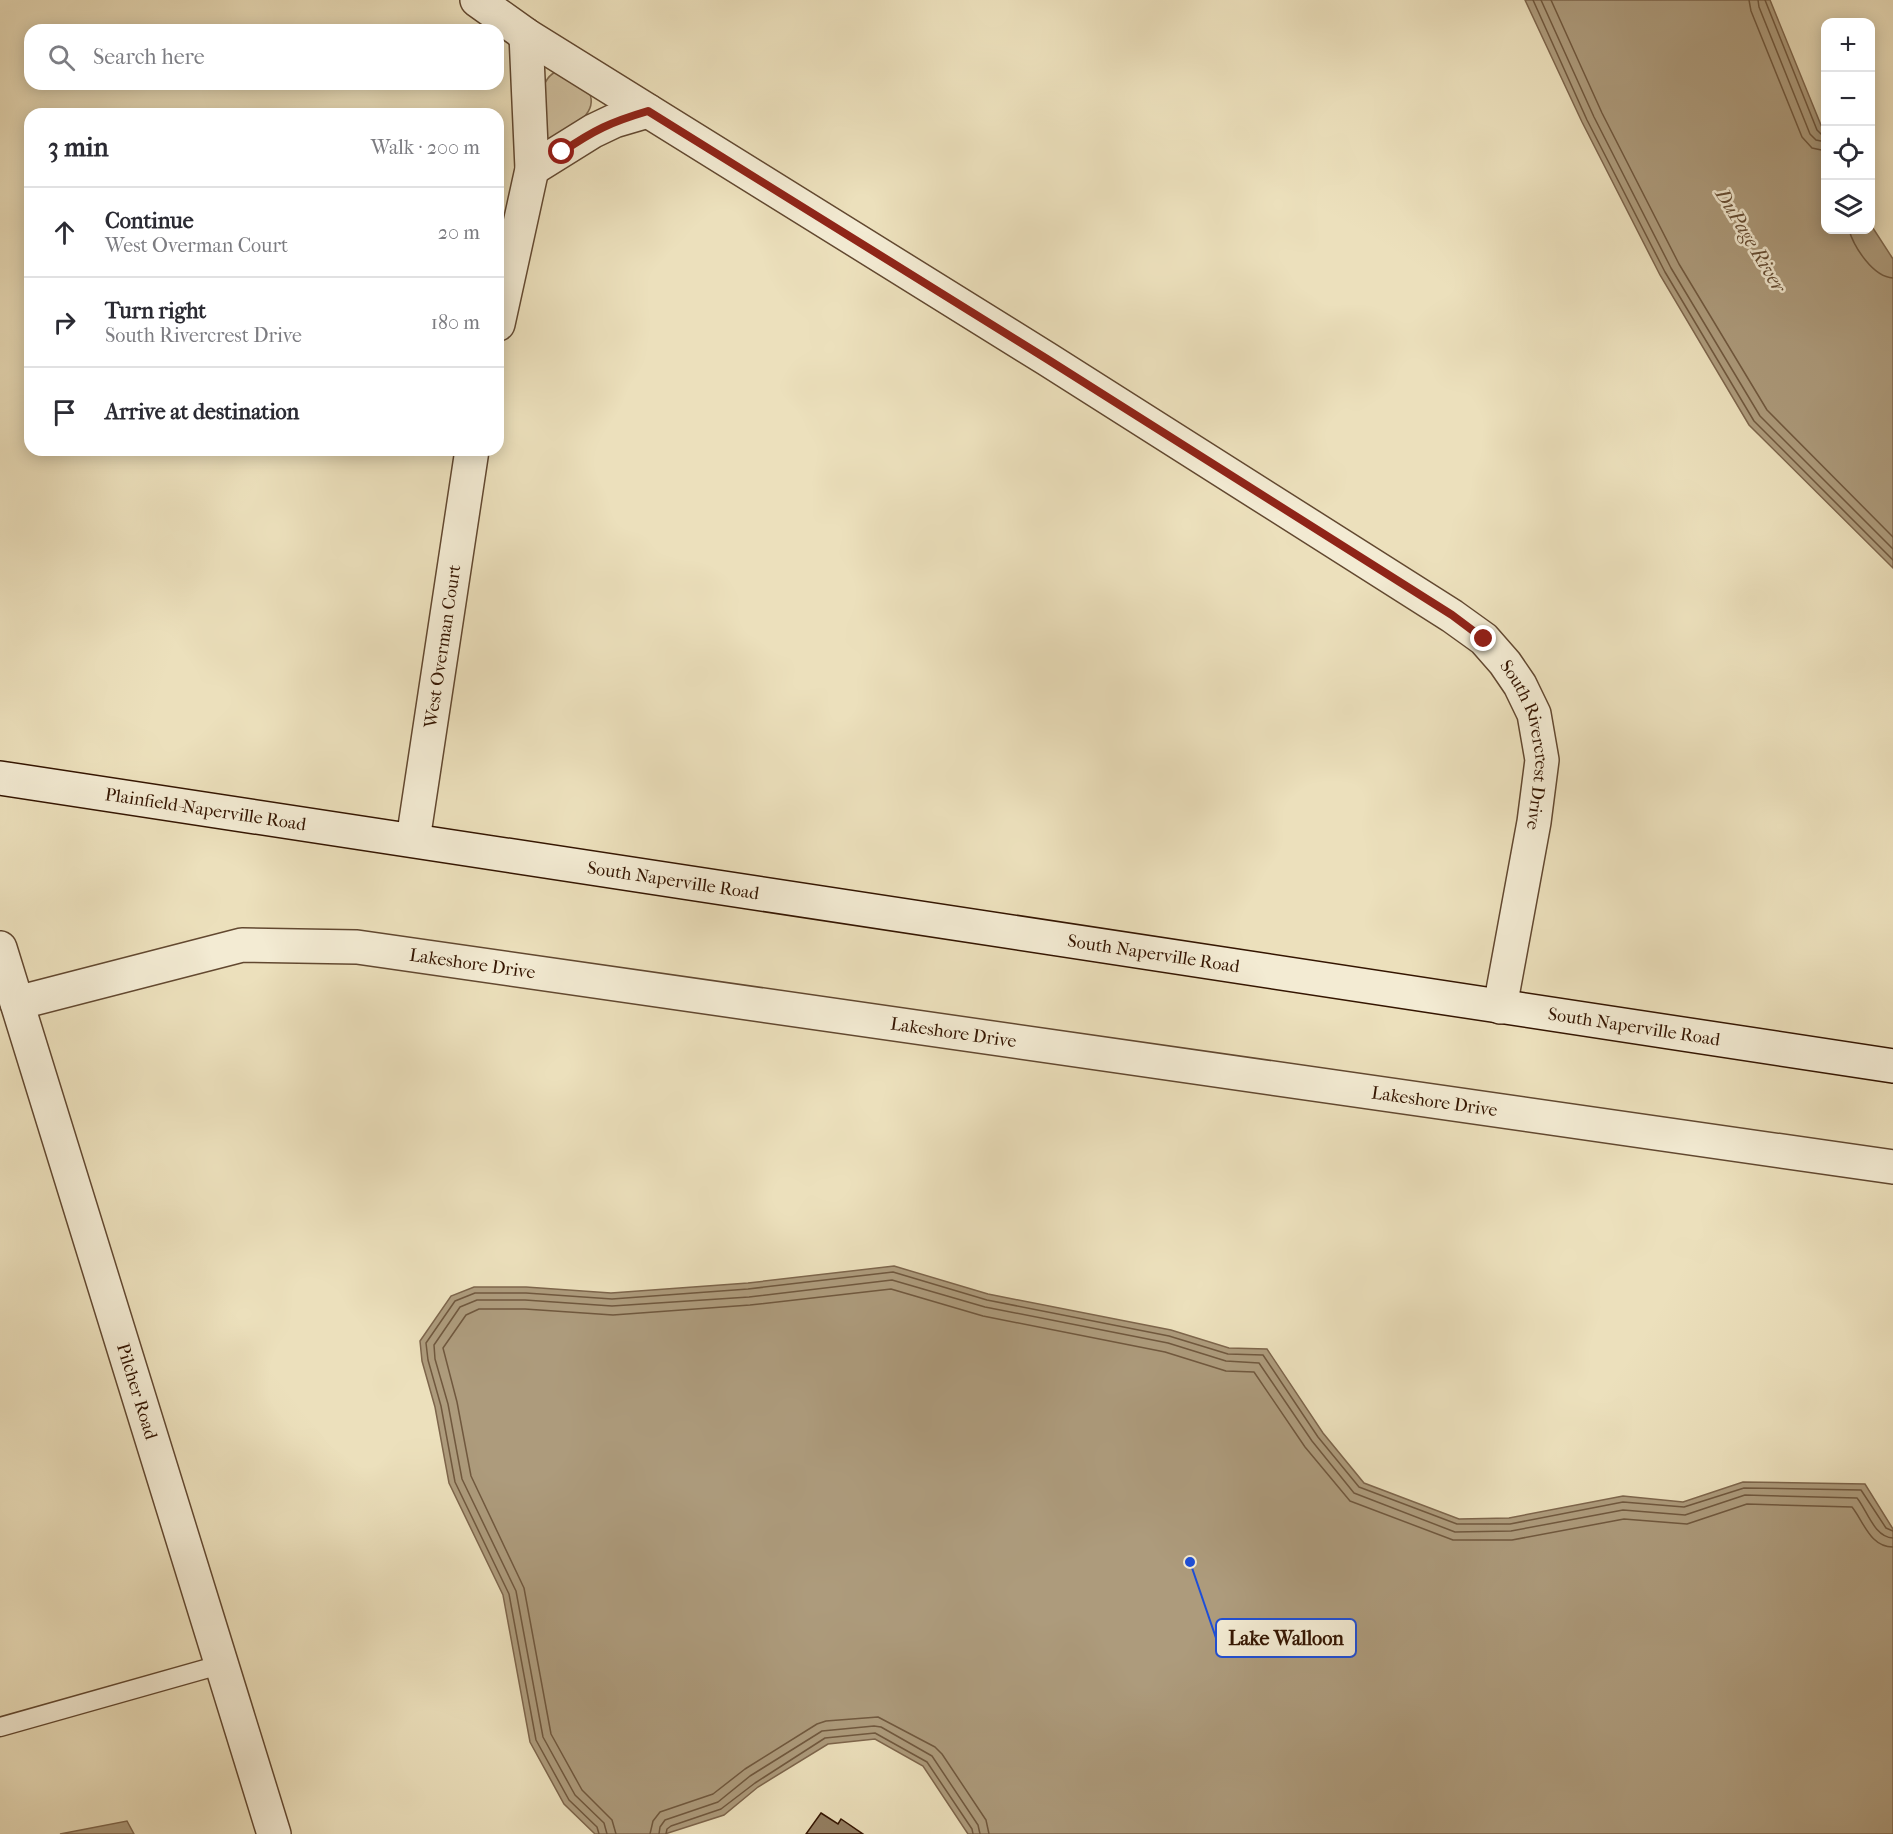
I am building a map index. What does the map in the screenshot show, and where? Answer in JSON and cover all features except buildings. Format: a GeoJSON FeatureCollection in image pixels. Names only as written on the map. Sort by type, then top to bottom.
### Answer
{"type":"FeatureCollection","features":[{"type":"Feature","properties":{"kind":"street","name":"South Rivercrest Drive"},"geometry":{"type":"LineString","coordinates":[[477,0],[526,35],[1067,372],[1452,615],[1484,639],[1520,685],[1534,714],[1542,760],[1534,822],[1500,1007]]}},
{"type":"Feature","properties":{"kind":"street"},"geometry":{"type":"LineString","coordinates":[[504,297],[532,169],[526,35]]}},
{"type":"Feature","properties":{"kind":"street"},"geometry":{"type":"LineString","coordinates":[[532,169],[593,131],[614,121],[648,111]]}},
{"type":"Feature","properties":{"kind":"street","name":"West Overman Court"},"geometry":{"type":"LineString","coordinates":[[413,840],[471,456]]}},
{"type":"Feature","properties":{"kind":"street","name":"Plainfield-Naperville Road"},"geometry":{"type":"LineString","coordinates":[[0,778],[413,840]]}},
{"type":"Feature","properties":{"kind":"street","name":"South Naperville Road"},"geometry":{"type":"LineString","coordinates":[[413,840],[1893,1066]]}},
{"type":"Feature","properties":{"kind":"street","name":"Lakeshore Drive"},"geometry":{"type":"LineString","coordinates":[[17,1003],[242,945],[357,947],[1893,1167]]}},
{"type":"Feature","properties":{"kind":"street","name":"Pilcher Road"},"geometry":{"type":"LineString","coordinates":[[0,948],[274,1834]]}},
{"type":"Feature","properties":{"kind":"lane"},"geometry":{"type":"LineString","coordinates":[[0,1727],[223,1664]]}},
{"type":"Feature","properties":{"kind":"shaded area"},"geometry":{"type":"Polygon","coordinates":[[[555,72],[589,92],[590,109],[578,123],[545,143],[541,114],[542,94],[548,78],[555,72]]]}},
{"type":"Feature","properties":{"kind":"water","name":"DuPage River"},"geometry":{"type":"Polygon","coordinates":[[[1525,0],[1770,0],[1821,125],[1821,234],[1875,234],[1875,231],[1893,259],[1893,568],[1749,425],[1660,275],[1582,122],[1525,0]]]}},
{"type":"Feature","properties":{"kind":"water"},"geometry":{"type":"Polygon","coordinates":[[[894,1266],[988,1294],[1171,1330],[1229,1348],[1267,1349],[1323,1433],[1364,1483],[1459,1519],[1509,1518],[1623,1496],[1683,1502],[1743,1482],[1865,1484],[1893,1529],[1893,1834],[968,1834],[923,1766],[875,1739],[828,1744],[758,1787],[724,1815],[665,1834],[595,1834],[564,1804],[530,1742],[503,1595],[449,1483],[435,1407],[422,1361],[420,1341],[451,1296],[474,1287],[526,1287],[611,1293],[748,1283],[894,1266]]]}},
{"type":"Feature","properties":{"kind":"water"},"geometry":{"type":"Polygon","coordinates":[[[127,1821],[134,1834],[60,1834],[127,1821]]]}},
{"type":"Feature","properties":{"kind":"place","name":"Lake Walloon"},"geometry":{"type":"Point","coordinates":[1190,1562]}},
{"type":"Feature","properties":{"kind":"route"},"geometry":{"type":"LineString","coordinates":[[562,152],[593,131],[614,121],[648,111],[1047,359],[1452,615],[1484,639]]}}]}
